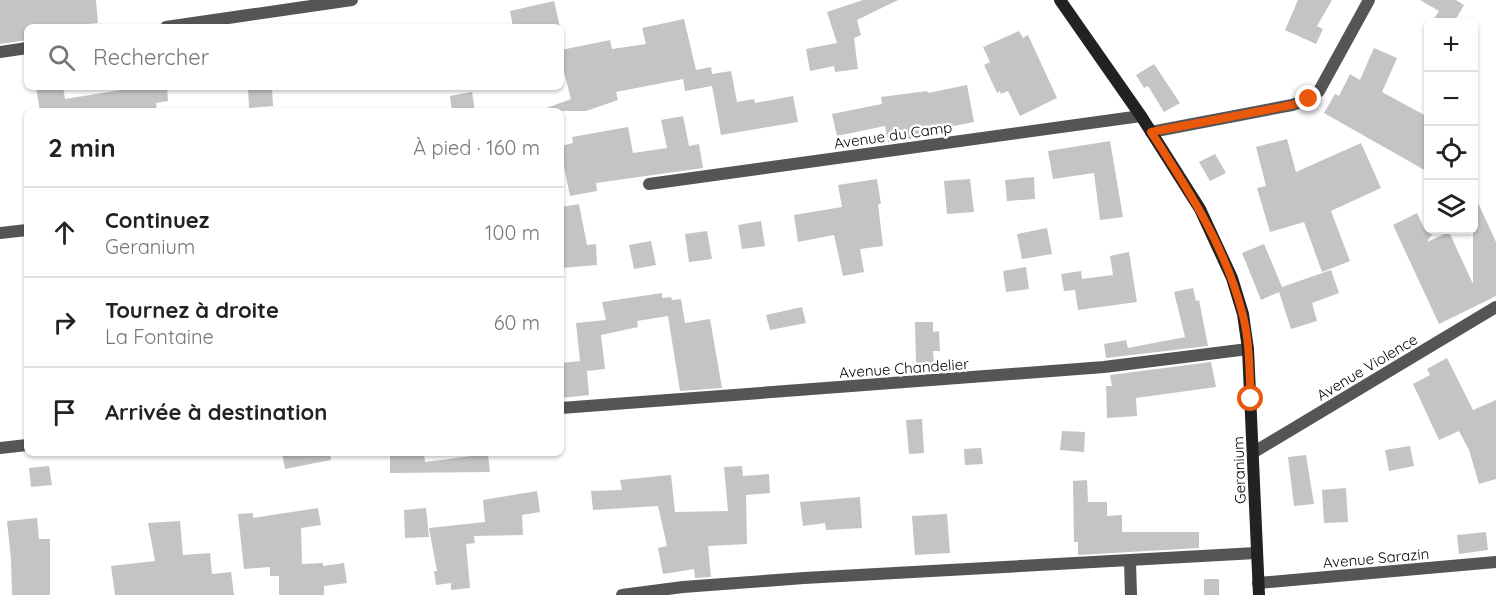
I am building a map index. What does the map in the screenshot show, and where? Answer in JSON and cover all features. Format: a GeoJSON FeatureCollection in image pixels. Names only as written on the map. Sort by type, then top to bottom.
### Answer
{"type":"FeatureCollection","features":[{"type":"Feature","properties":{"kind":"street"},"geometry":{"type":"LineString","coordinates":[[187,24],[351,0]]}},
{"type":"Feature","properties":{"kind":"street","name":"Geranium"},"geometry":{"type":"LineString","coordinates":[[1060,0],[1141,116],[1200,209],[1232,278],[1240,305],[1248,349],[1258,589]]}},
{"type":"Feature","properties":{"kind":"street"},"geometry":{"type":"LineString","coordinates":[[1151,132],[1292,105],[1309,99],[1319,91],[1369,0]]}},
{"type":"Feature","properties":{"kind":"street"},"geometry":{"type":"LineString","coordinates":[[0,52],[24,48]]}},
{"type":"Feature","properties":{"kind":"street","name":"Avenue du Camp"},"geometry":{"type":"LineString","coordinates":[[649,184],[1141,116]]}},
{"type":"Feature","properties":{"kind":"street"},"geometry":{"type":"LineString","coordinates":[[0,233],[24,230]]}},
{"type":"Feature","properties":{"kind":"street","name":"Avenue Violence"},"geometry":{"type":"LineString","coordinates":[[1254,452],[1496,307]]}},
{"type":"Feature","properties":{"kind":"street","name":"Avenue Chandelier"},"geometry":{"type":"LineString","coordinates":[[564,408],[1104,367],[1248,349]]}},
{"type":"Feature","properties":{"kind":"street"},"geometry":{"type":"LineString","coordinates":[[0,448],[24,445]]}},
{"type":"Feature","properties":{"kind":"street"},"geometry":{"type":"LineString","coordinates":[[622,595],[683,587],[793,579],[1256,553]]}},
{"type":"Feature","properties":{"kind":"street"},"geometry":{"type":"LineString","coordinates":[[1130,561],[1131,595]]}},
{"type":"Feature","properties":{"kind":"street","name":"Avenue Sarazin"},"geometry":{"type":"LineString","coordinates":[[1258,589],[1496,562]]}},
{"type":"Feature","properties":{"kind":"building"},"geometry":{"type":"Polygon","coordinates":[[[0,0],[96,0],[98,23],[24,24],[24,40],[0,44],[0,0]]]}},
{"type":"Feature","properties":{"kind":"building"},"geometry":{"type":"Polygon","coordinates":[[[863,0],[898,0],[857,20],[861,35],[854,38],[858,69],[835,72],[834,66],[810,71],[806,49],[837,43],[827,12],[863,0]]]}},
{"type":"Feature","properties":{"kind":"building"},"geometry":{"type":"Polygon","coordinates":[[[1298,0],[1332,0],[1317,26],[1323,29],[1316,44],[1285,30],[1298,0]]]}},
{"type":"Feature","properties":{"kind":"building"},"geometry":{"type":"Polygon","coordinates":[[[1420,0],[1456,0],[1464,5],[1456,18],[1435,18],[1439,11],[1420,0]]]}},
{"type":"Feature","properties":{"kind":"building"},"geometry":{"type":"Polygon","coordinates":[[[554,1],[559,24],[512,24],[510,11],[554,1]]]}},
{"type":"Feature","properties":{"kind":"building"},"geometry":{"type":"Polygon","coordinates":[[[684,19],[696,70],[711,67],[712,74],[731,71],[737,102],[754,99],[755,103],[793,96],[798,122],[721,135],[712,86],[685,91],[683,79],[616,92],[618,100],[586,111],[547,108],[571,99],[564,72],[564,49],[610,40],[612,49],[646,44],[642,28],[684,19]]]}},
{"type":"Feature","properties":{"kind":"building"},"geometry":{"type":"Polygon","coordinates":[[[1019,31],[1023,38],[1028,35],[1057,98],[1020,116],[1008,91],[997,93],[984,65],[990,62],[983,47],[1019,31]]]}},
{"type":"Feature","properties":{"kind":"building"},"geometry":{"type":"Polygon","coordinates":[[[1374,48],[1397,58],[1382,92],[1424,115],[1424,170],[1324,113],[1335,94],[1339,96],[1350,74],[1360,80],[1374,48]]]}},
{"type":"Feature","properties":{"kind":"building"},"geometry":{"type":"Polygon","coordinates":[[[1154,64],[1180,103],[1164,112],[1148,86],[1144,88],[1136,75],[1154,64]]]}},
{"type":"Feature","properties":{"kind":"building"},"geometry":{"type":"Polygon","coordinates":[[[967,85],[974,122],[933,130],[934,135],[888,142],[885,126],[837,136],[832,114],[882,104],[881,97],[927,91],[928,93],[967,85]]]}},
{"type":"Feature","properties":{"kind":"building"},"geometry":{"type":"Polygon","coordinates":[[[36,90],[64,90],[65,99],[121,90],[167,90],[168,101],[156,103],[157,108],[40,108],[36,90]]]}},
{"type":"Feature","properties":{"kind":"building"},"geometry":{"type":"Polygon","coordinates":[[[248,90],[272,90],[273,106],[249,108],[248,90]]]}},
{"type":"Feature","properties":{"kind":"building"},"geometry":{"type":"Polygon","coordinates":[[[472,92],[475,108],[452,108],[450,96],[472,92]]]}},
{"type":"Feature","properties":{"kind":"building"},"geometry":{"type":"Polygon","coordinates":[[[683,116],[689,146],[699,144],[703,168],[596,183],[597,191],[570,196],[564,167],[564,145],[573,143],[572,137],[628,127],[633,153],[667,148],[661,120],[683,116]]]}},
{"type":"Feature","properties":{"kind":"building"},"geometry":{"type":"Polygon","coordinates":[[[1287,139],[1296,172],[1361,143],[1381,188],[1331,211],[1350,261],[1322,272],[1304,222],[1270,232],[1257,188],[1266,186],[1256,147],[1287,139]]]}},
{"type":"Feature","properties":{"kind":"building"},"geometry":{"type":"Polygon","coordinates":[[[1110,141],[1123,217],[1100,220],[1094,173],[1053,179],[1048,151],[1110,141]]]}},
{"type":"Feature","properties":{"kind":"building"},"geometry":{"type":"Polygon","coordinates":[[[1215,154],[1226,173],[1210,181],[1199,162],[1215,154]]]}},
{"type":"Feature","properties":{"kind":"building"},"geometry":{"type":"Polygon","coordinates":[[[1034,177],[1035,199],[1007,201],[1005,180],[1034,177]]]}},
{"type":"Feature","properties":{"kind":"building"},"geometry":{"type":"Polygon","coordinates":[[[877,179],[883,246],[860,249],[864,272],[843,276],[834,235],[798,242],[794,215],[842,207],[838,185],[877,179]]]}},
{"type":"Feature","properties":{"kind":"building"},"geometry":{"type":"Polygon","coordinates":[[[970,179],[974,212],[947,214],[944,181],[970,179]]]}},
{"type":"Feature","properties":{"kind":"building"},"geometry":{"type":"Polygon","coordinates":[[[1478,203],[1496,242],[1496,296],[1439,324],[1393,225],[1417,213],[1424,228],[1424,234],[1432,234],[1427,242],[1450,234],[1473,284],[1473,234],[1478,234],[1478,203]]]}},
{"type":"Feature","properties":{"kind":"building"},"geometry":{"type":"Polygon","coordinates":[[[579,204],[587,245],[596,244],[597,265],[564,268],[564,206],[579,204]]]}},
{"type":"Feature","properties":{"kind":"building"},"geometry":{"type":"Polygon","coordinates":[[[761,221],[765,246],[742,249],[738,225],[761,221]]]}},
{"type":"Feature","properties":{"kind":"building"},"geometry":{"type":"Polygon","coordinates":[[[1047,228],[1052,254],[1022,259],[1017,234],[1047,228]]]}},
{"type":"Feature","properties":{"kind":"building"},"geometry":{"type":"Polygon","coordinates":[[[707,231],[712,259],[689,262],[685,234],[707,231]]]}},
{"type":"Feature","properties":{"kind":"building"},"geometry":{"type":"Polygon","coordinates":[[[651,241],[656,265],[634,269],[629,245],[651,241]]]}},
{"type":"Feature","properties":{"kind":"building"},"geometry":{"type":"Polygon","coordinates":[[[1264,244],[1282,287],[1331,270],[1339,293],[1312,303],[1317,321],[1291,329],[1279,292],[1261,300],[1242,253],[1264,244]]]}},
{"type":"Feature","properties":{"kind":"building"},"geometry":{"type":"Polygon","coordinates":[[[1129,252],[1137,302],[1078,310],[1075,290],[1064,291],[1061,274],[1081,271],[1082,279],[1113,275],[1110,256],[1129,252]]]}},
{"type":"Feature","properties":{"kind":"building"},"geometry":{"type":"Polygon","coordinates":[[[1026,267],[1029,289],[1006,292],[1003,271],[1026,267]]]}},
{"type":"Feature","properties":{"kind":"building"},"geometry":{"type":"Polygon","coordinates":[[[1193,288],[1196,301],[1199,300],[1208,346],[1106,358],[1104,344],[1126,340],[1128,348],[1185,337],[1174,292],[1193,288]]]}},
{"type":"Feature","properties":{"kind":"building"},"geometry":{"type":"Polygon","coordinates":[[[662,293],[662,298],[681,299],[685,323],[710,319],[722,388],[680,391],[668,316],[637,321],[638,327],[601,335],[605,369],[587,371],[589,395],[564,398],[564,363],[580,361],[576,323],[606,320],[602,302],[662,293]]]}},
{"type":"Feature","properties":{"kind":"building"},"geometry":{"type":"Polygon","coordinates":[[[802,307],[806,323],[770,330],[766,315],[802,307]]]}},
{"type":"Feature","properties":{"kind":"building"},"geometry":{"type":"Polygon","coordinates":[[[915,322],[933,322],[933,332],[939,331],[940,351],[933,351],[934,364],[916,364],[915,322]]]}},
{"type":"Feature","properties":{"kind":"building"},"geometry":{"type":"Polygon","coordinates":[[[1447,358],[1473,410],[1496,400],[1496,479],[1479,484],[1469,450],[1459,431],[1439,440],[1413,384],[1430,375],[1427,369],[1447,358]]]}},
{"type":"Feature","properties":{"kind":"building"},"geometry":{"type":"Polygon","coordinates":[[[1211,362],[1216,387],[1136,398],[1137,416],[1107,418],[1106,386],[1112,386],[1110,375],[1211,362]]]}},
{"type":"Feature","properties":{"kind":"building"},"geometry":{"type":"Polygon","coordinates":[[[922,419],[924,453],[909,454],[906,420],[922,419]]]}},
{"type":"Feature","properties":{"kind":"building"},"geometry":{"type":"Polygon","coordinates":[[[1062,431],[1085,432],[1084,452],[1060,450],[1062,431]]]}},
{"type":"Feature","properties":{"kind":"building"},"geometry":{"type":"Polygon","coordinates":[[[1410,446],[1414,466],[1389,471],[1385,450],[1410,446]]]}},
{"type":"Feature","properties":{"kind":"building"},"geometry":{"type":"Polygon","coordinates":[[[981,448],[983,464],[965,465],[964,449],[981,448]]]}},
{"type":"Feature","properties":{"kind":"building"},"geometry":{"type":"Polygon","coordinates":[[[1306,455],[1314,504],[1294,506],[1288,457],[1306,455]]]}},
{"type":"Feature","properties":{"kind":"building"},"geometry":{"type":"Polygon","coordinates":[[[283,456],[330,456],[331,460],[285,469],[283,456]]]}},
{"type":"Feature","properties":{"kind":"building"},"geometry":{"type":"Polygon","coordinates":[[[390,456],[424,456],[425,462],[488,456],[490,472],[390,473],[390,456]]]}},
{"type":"Feature","properties":{"kind":"building"},"geometry":{"type":"Polygon","coordinates":[[[49,466],[52,485],[31,487],[29,468],[49,466]]]}},
{"type":"Feature","properties":{"kind":"building"},"geometry":{"type":"Polygon","coordinates":[[[742,466],[743,476],[769,474],[770,493],[746,495],[747,544],[708,546],[711,577],[695,578],[694,569],[663,574],[658,548],[667,546],[658,506],[593,510],[591,491],[622,490],[620,480],[671,475],[675,512],[728,511],[724,467],[742,466]]]}},
{"type":"Feature","properties":{"kind":"building"},"geometry":{"type":"Polygon","coordinates":[[[1087,480],[1088,502],[1107,502],[1107,516],[1122,515],[1122,532],[1199,532],[1199,548],[1078,555],[1078,542],[1074,542],[1073,481],[1087,480]]]}},
{"type":"Feature","properties":{"kind":"building"},"geometry":{"type":"Polygon","coordinates":[[[1346,488],[1348,522],[1324,523],[1322,490],[1346,488]]]}},
{"type":"Feature","properties":{"kind":"building"},"geometry":{"type":"Polygon","coordinates":[[[537,491],[540,512],[522,515],[523,535],[474,536],[475,543],[466,544],[470,588],[451,590],[451,583],[436,585],[434,571],[437,571],[429,528],[485,522],[483,500],[537,491]]]}},
{"type":"Feature","properties":{"kind":"building"},"geometry":{"type":"Polygon","coordinates":[[[860,497],[862,528],[826,530],[825,523],[803,526],[800,502],[860,497]]]}},
{"type":"Feature","properties":{"kind":"building"},"geometry":{"type":"Polygon","coordinates":[[[318,508],[321,525],[301,528],[302,564],[323,563],[323,566],[344,563],[347,583],[324,586],[324,595],[279,595],[279,576],[270,576],[270,567],[244,569],[238,514],[253,513],[253,518],[318,508]]]}},
{"type":"Feature","properties":{"kind":"building"},"geometry":{"type":"Polygon","coordinates":[[[426,508],[429,537],[405,538],[404,510],[426,508]]]}},
{"type":"Feature","properties":{"kind":"building"},"geometry":{"type":"Polygon","coordinates":[[[947,514],[950,553],[915,555],[912,516],[947,514]]]}},
{"type":"Feature","properties":{"kind":"building"},"geometry":{"type":"Polygon","coordinates":[[[37,518],[39,539],[50,539],[50,595],[12,595],[7,521],[37,518]]]}},
{"type":"Feature","properties":{"kind":"building"},"geometry":{"type":"Polygon","coordinates":[[[180,521],[183,555],[210,553],[212,574],[231,572],[234,595],[115,595],[111,566],[155,561],[148,523],[180,521]]]}},
{"type":"Feature","properties":{"kind":"building"},"geometry":{"type":"Polygon","coordinates":[[[1486,532],[1488,550],[1459,554],[1457,535],[1486,532]]]}},
{"type":"Feature","properties":{"kind":"building"},"geometry":{"type":"Polygon","coordinates":[[[1204,579],[1219,579],[1219,595],[1204,595],[1204,579]]]}},
{"type":"Feature","properties":{"kind":"route"},"geometry":{"type":"LineString","coordinates":[[1251,399],[1243,314],[1232,278],[1200,209],[1151,132],[1292,105],[1309,99]]}}]}
